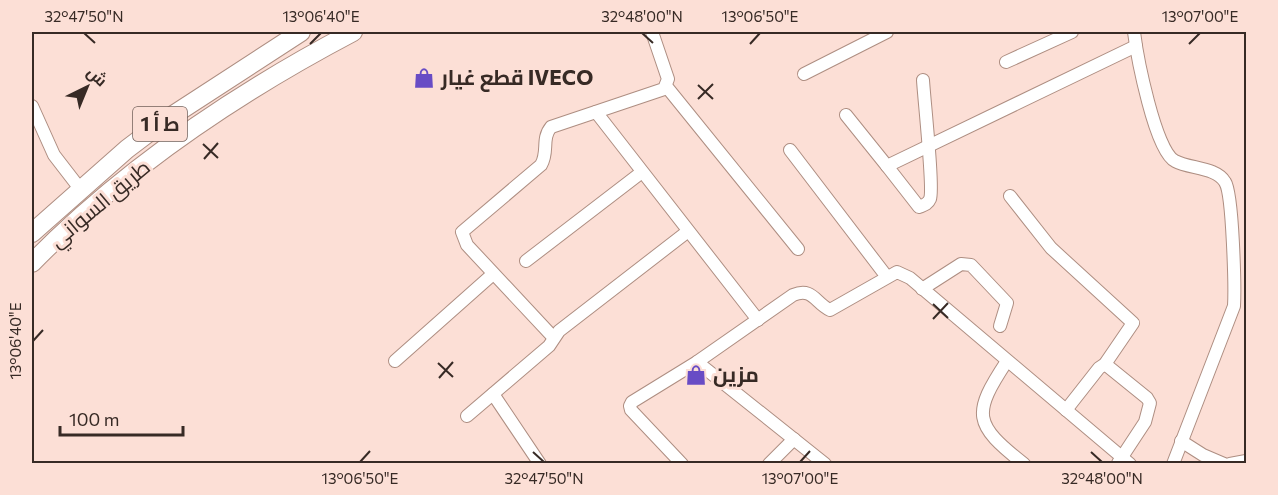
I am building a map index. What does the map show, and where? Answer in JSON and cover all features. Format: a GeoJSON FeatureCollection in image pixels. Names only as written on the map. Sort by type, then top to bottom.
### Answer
{"type":"FeatureCollection","features":[{"type":"Feature","properties":{"kind":"highway","name":"طريق السواني"},"geometry":{"type":"LineString","coordinates":[[32,233],[164,121],[301,32]]}},
{"type":"Feature","properties":{"kind":"highway","name":"طريق السواني"},"geometry":{"type":"LineString","coordinates":[[32,263],[90,210],[192,129],[239,96],[353,32]]}},
{"type":"Feature","properties":{"kind":"street"},"geometry":{"type":"LineString","coordinates":[[553,336],[464,241],[462,232],[541,165],[546,154],[545,135],[551,127],[661,91],[666,86],[668,79],[652,32]]}},
{"type":"Feature","properties":{"kind":"street"},"geometry":{"type":"LineString","coordinates":[[804,74],[887,32]]}},
{"type":"Feature","properties":{"kind":"street"},"geometry":{"type":"LineString","coordinates":[[1006,62],[1072,32]]}},
{"type":"Feature","properties":{"kind":"street"},"geometry":{"type":"LineString","coordinates":[[1134,32],[1161,145],[1173,161],[1214,173],[1226,183],[1229,200],[1235,281],[1234,306],[1173,464]]}},
{"type":"Feature","properties":{"kind":"street"},"geometry":{"type":"LineString","coordinates":[[887,166],[1136,46]]}},
{"type":"Feature","properties":{"kind":"street"},"geometry":{"type":"LineString","coordinates":[[846,115],[919,207],[926,204],[931,197],[922,80]]}},
{"type":"Feature","properties":{"kind":"street"},"geometry":{"type":"LineString","coordinates":[[666,86],[798,249]]}},
{"type":"Feature","properties":{"kind":"street"},"geometry":{"type":"LineString","coordinates":[[32,106],[54,154],[81,190]]}},
{"type":"Feature","properties":{"kind":"street"},"geometry":{"type":"LineString","coordinates":[[596,112],[687,232],[758,320]]}},
{"type":"Feature","properties":{"kind":"street"},"geometry":{"type":"LineString","coordinates":[[790,150],[887,277]]}},
{"type":"Feature","properties":{"kind":"street"},"geometry":{"type":"LineString","coordinates":[[526,261],[642,172]]}},
{"type":"Feature","properties":{"kind":"street"},"geometry":{"type":"LineString","coordinates":[[1010,196],[1051,248],[1133,323],[1106,364],[1099,368],[1066,410]]}},
{"type":"Feature","properties":{"kind":"street"},"geometry":{"type":"LineString","coordinates":[[467,416],[549,346],[553,336],[687,232]]}},
{"type":"Feature","properties":{"kind":"street"},"geometry":{"type":"LineString","coordinates":[[922,289],[961,264],[971,265],[1006,303],[1000,326]]}},
{"type":"Feature","properties":{"kind":"street"},"geometry":{"type":"LineString","coordinates":[[682,464],[630,406],[632,402],[697,362],[801,292],[811,293],[827,310],[897,272],[902,273],[1066,410],[1123,461],[1145,422],[1150,403],[1106,364]]}},
{"type":"Feature","properties":{"kind":"street"},"geometry":{"type":"LineString","coordinates":[[395,361],[494,274]]}},
{"type":"Feature","properties":{"kind":"street"},"geometry":{"type":"LineString","coordinates":[[1007,361],[982,402],[984,418],[994,438],[1024,464]]}},
{"type":"Feature","properties":{"kind":"street"},"geometry":{"type":"LineString","coordinates":[[697,362],[825,464]]}},
{"type":"Feature","properties":{"kind":"street"},"geometry":{"type":"LineString","coordinates":[[493,394],[540,464]]}},
{"type":"Feature","properties":{"kind":"street"},"geometry":{"type":"LineString","coordinates":[[769,464],[794,439]]}},
{"type":"Feature","properties":{"kind":"street"},"geometry":{"type":"LineString","coordinates":[[1181,441],[1203,456],[1224,464]]}},
{"type":"Feature","properties":{"kind":"street"},"geometry":{"type":"LineString","coordinates":[[1230,464],[1246,461]]}},
{"type":"Feature","properties":{"kind":"place","name":"قطع غيار IVECO"},"geometry":{"type":"Point","coordinates":[424,78]}},
{"type":"Feature","properties":{"kind":"place","name":"مزين"},"geometry":{"type":"Point","coordinates":[696,375]}}]}
